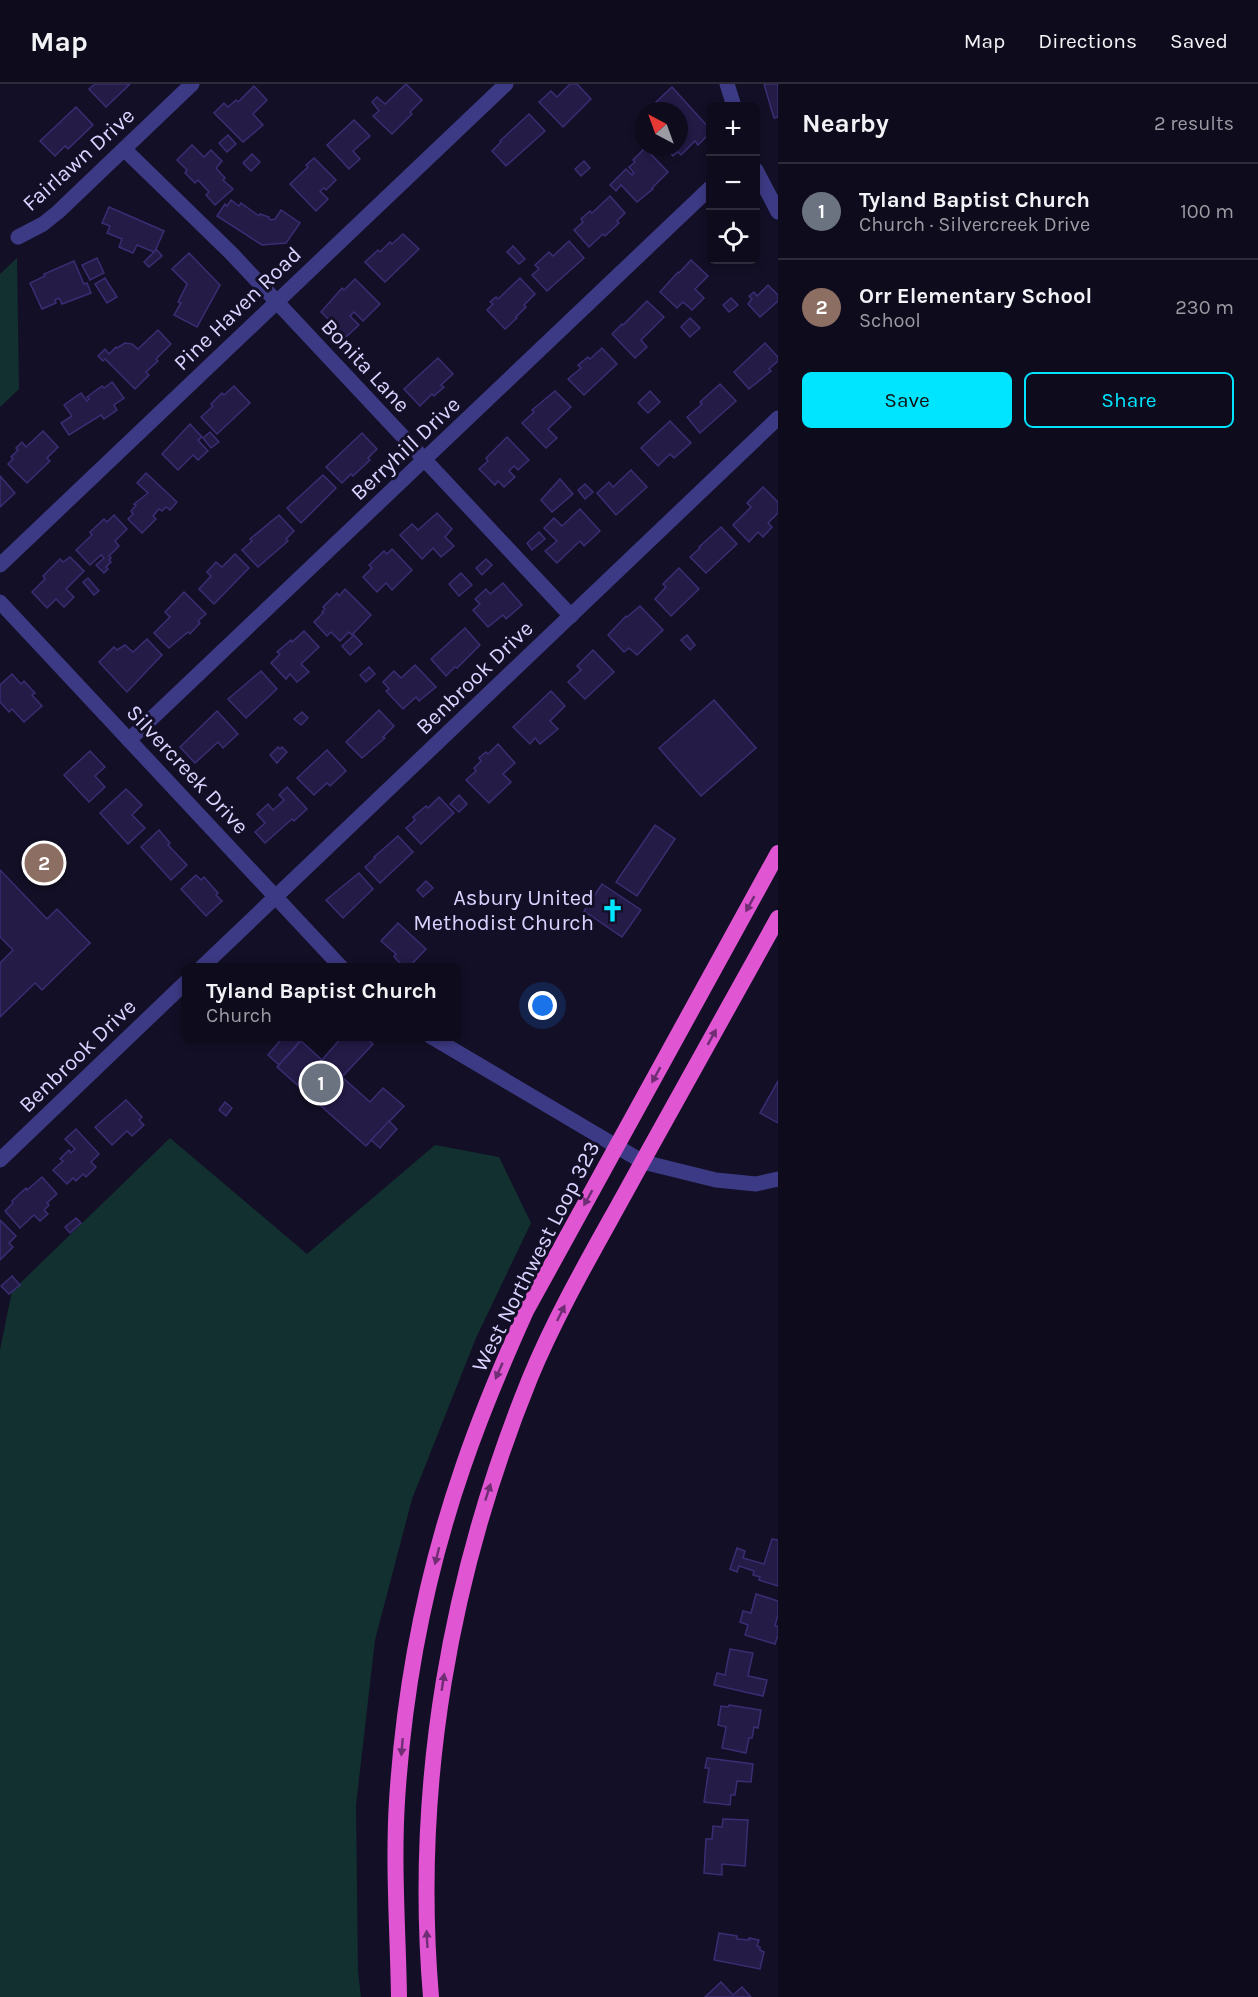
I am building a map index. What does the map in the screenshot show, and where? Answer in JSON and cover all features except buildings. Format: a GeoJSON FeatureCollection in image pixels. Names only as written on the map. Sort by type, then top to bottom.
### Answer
{"type":"FeatureCollection","features":[{"type":"Feature","properties":{"kind":"highway","name":"West Northwest Loop 323"},"geometry":{"type":"LineString","coordinates":[[399,1997],[395,1887],[397,1802],[405,1717],[419,1633],[438,1550],[462,1468],[492,1389],[526,1311],[778,853]]}},
{"type":"Feature","properties":{"kind":"highway"},"geometry":{"type":"LineString","coordinates":[[431,1997],[426,1889],[430,1789],[442,1683],[456,1612],[494,1476],[531,1377],[577,1279],[778,918]]}},
{"type":"Feature","properties":{"kind":"street","name":"Fairlawn Drive"},"geometry":{"type":"LineString","coordinates":[[18,237],[43,224],[58,212],[192,84]]}},
{"type":"Feature","properties":{"kind":"street","name":"Pine Haven Road"},"geometry":{"type":"LineString","coordinates":[[0,565],[506,84]]}},
{"type":"Feature","properties":{"kind":"street"},"geometry":{"type":"LineString","coordinates":[[727,84],[733,102]]}},
{"type":"Feature","properties":{"kind":"street","name":"Bonita Lane"},"geometry":{"type":"LineString","coordinates":[[124,149],[277,301],[571,616]]}},
{"type":"Feature","properties":{"kind":"street"},"geometry":{"type":"LineString","coordinates":[[760,178],[778,212]]}},
{"type":"Feature","properties":{"kind":"street","name":"Berryhill Drive"},"geometry":{"type":"LineString","coordinates":[[129,740],[706,193]]}},
{"type":"Feature","properties":{"kind":"street","name":"Benbrook Drive"},"geometry":{"type":"LineString","coordinates":[[206,963],[778,418]]}},
{"type":"Feature","properties":{"kind":"street","name":"Silvercreek Drive"},"geometry":{"type":"LineString","coordinates":[[0,602],[337,963]]}},
{"type":"Feature","properties":{"kind":"street","name":"Benbrook Drive"},"geometry":{"type":"LineString","coordinates":[[0,1160],[182,986]]}},
{"type":"Feature","properties":{"kind":"street"},"geometry":{"type":"LineString","coordinates":[[438,1041],[643,1162],[716,1180],[756,1184],[778,1179]]}},
{"type":"Feature","properties":{"kind":"green space"},"geometry":{"type":"Polygon","coordinates":[[[17,258],[19,389],[0,407],[0,274],[17,258]]]}},
{"type":"Feature","properties":{"kind":"green space"},"geometry":{"type":"Polygon","coordinates":[[[170,1138],[307,1254],[435,1145],[499,1157],[531,1223],[476,1338],[412,1499],[375,1640],[356,1805],[358,1971],[361,1997],[0,1997],[0,1350],[12,1291],[170,1138]]]}},
{"type":"Feature","properties":{"kind":"place","name":"Orr Elementary School"},"geometry":{"type":"Point","coordinates":[44,863]}},
{"type":"Feature","properties":{"kind":"place","name":"Asbury United Methodist Church"},"geometry":{"type":"Point","coordinates":[612,910]}},
{"type":"Feature","properties":{"kind":"place","name":"Tyland Baptist Church"},"geometry":{"type":"Point","coordinates":[321,1083]}}]}
